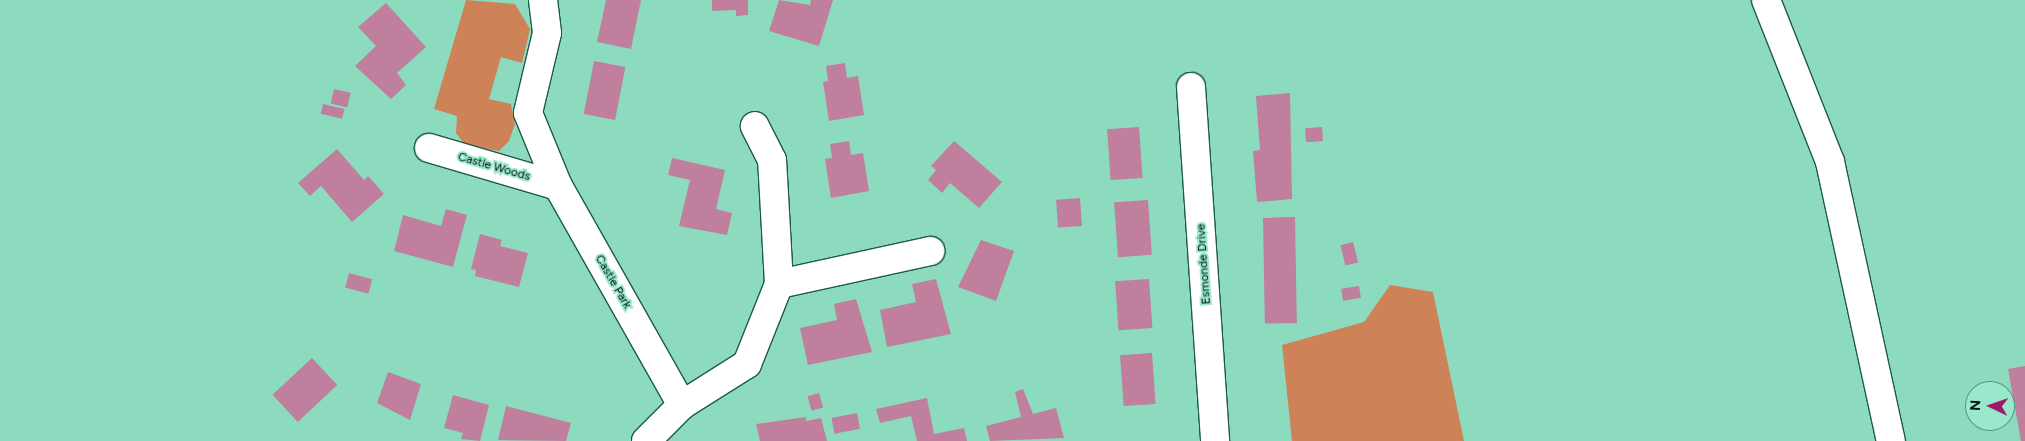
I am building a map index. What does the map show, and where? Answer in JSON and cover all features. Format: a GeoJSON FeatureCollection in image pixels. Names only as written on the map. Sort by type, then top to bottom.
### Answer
{"type":"FeatureCollection","features":[{"type":"Feature","properties":{"kind":"street","name":"Castle Park"},"geometry":{"type":"LineString","coordinates":[[543,0],[547,33],[528,113],[558,186],[682,405]]}},
{"type":"Feature","properties":{"kind":"street"},"geometry":{"type":"LineString","coordinates":[[1766,0],[1830,162],[1891,441]]}},
{"type":"Feature","properties":{"kind":"street","name":"Esmonde Drive"},"geometry":{"type":"LineString","coordinates":[[1191,87],[1215,441]]}},
{"type":"Feature","properties":{"kind":"street"},"geometry":{"type":"LineString","coordinates":[[646,441],[682,405],[747,364],[779,284],[772,160],[755,126]]}},
{"type":"Feature","properties":{"kind":"street","name":"Castle Woods"},"geometry":{"type":"LineString","coordinates":[[429,148],[558,186]]}},
{"type":"Feature","properties":{"kind":"street"},"geometry":{"type":"LineString","coordinates":[[779,284],[930,251]]}},
{"type":"Feature","properties":{"kind":"shaded area"},"geometry":{"type":"Polygon","coordinates":[[[466,0],[515,4],[530,29],[522,63],[501,57],[489,99],[511,104],[515,124],[509,141],[499,151],[465,145],[456,133],[457,116],[434,109],[466,0]]]}},
{"type":"Feature","properties":{"kind":"shaded area"},"geometry":{"type":"Polygon","coordinates":[[[1390,285],[1433,292],[1464,441],[1292,441],[1282,345],[1364,322],[1390,285]]]}},
{"type":"Feature","properties":{"kind":"building"},"geometry":{"type":"Polygon","coordinates":[[[606,0],[641,0],[631,49],[597,42],[606,0]]]}},
{"type":"Feature","properties":{"kind":"building"},"geometry":{"type":"Polygon","coordinates":[[[712,0],[748,0],[748,15],[736,16],[736,10],[712,11],[712,0]]]}},
{"type":"Feature","properties":{"kind":"building"},"geometry":{"type":"Polygon","coordinates":[[[779,0],[810,5],[811,0],[833,0],[819,46],[769,31],[779,0]]]}},
{"type":"Feature","properties":{"kind":"building"},"geometry":{"type":"Polygon","coordinates":[[[386,3],[426,47],[397,73],[406,85],[391,99],[355,66],[376,46],[358,27],[386,3]]]}},
{"type":"Feature","properties":{"kind":"building"},"geometry":{"type":"Polygon","coordinates":[[[594,61],[625,67],[615,120],[584,114],[594,61]]]}},
{"type":"Feature","properties":{"kind":"building"},"geometry":{"type":"Polygon","coordinates":[[[845,63],[847,78],[858,76],[864,115],[829,121],[823,82],[828,81],[826,66],[845,63]]]}},
{"type":"Feature","properties":{"kind":"building"},"geometry":{"type":"Polygon","coordinates":[[[334,89],[351,93],[347,107],[331,104],[334,89]]]}},
{"type":"Feature","properties":{"kind":"building"},"geometry":{"type":"Polygon","coordinates":[[[1290,93],[1292,199],[1257,202],[1253,151],[1260,150],[1256,96],[1290,93]]]}},
{"type":"Feature","properties":{"kind":"building"},"geometry":{"type":"Polygon","coordinates":[[[323,104],[344,109],[342,119],[321,114],[323,104]]]}},
{"type":"Feature","properties":{"kind":"building"},"geometry":{"type":"Polygon","coordinates":[[[1139,127],[1143,178],[1111,180],[1107,129],[1139,127]]]}},
{"type":"Feature","properties":{"kind":"building"},"geometry":{"type":"Polygon","coordinates":[[[1322,127],[1323,141],[1306,142],[1305,128],[1322,127]]]}},
{"type":"Feature","properties":{"kind":"building"},"geometry":{"type":"Polygon","coordinates":[[[849,141],[851,155],[863,153],[869,191],[831,198],[825,159],[832,158],[830,144],[849,141]]]}},
{"type":"Feature","properties":{"kind":"building"},"geometry":{"type":"Polygon","coordinates":[[[954,141],[1002,182],[979,208],[950,183],[942,193],[928,180],[936,170],[931,166],[954,141]]]}},
{"type":"Feature","properties":{"kind":"building"},"geometry":{"type":"Polygon","coordinates":[[[337,149],[364,180],[368,176],[384,194],[352,222],[321,186],[310,196],[298,183],[337,149]]]}},
{"type":"Feature","properties":{"kind":"building"},"geometry":{"type":"Polygon","coordinates":[[[672,158],[725,170],[716,209],[732,213],[727,235],[679,226],[690,180],[668,175],[672,158]]]}},
{"type":"Feature","properties":{"kind":"building"},"geometry":{"type":"Polygon","coordinates":[[[1080,198],[1082,226],[1058,228],[1056,200],[1080,198]]]}},
{"type":"Feature","properties":{"kind":"building"},"geometry":{"type":"Polygon","coordinates":[[[1148,200],[1152,255],[1118,257],[1114,202],[1148,200]]]}},
{"type":"Feature","properties":{"kind":"building"},"geometry":{"type":"Polygon","coordinates":[[[446,209],[467,215],[453,267],[394,251],[403,215],[441,226],[446,209]]]}},
{"type":"Feature","properties":{"kind":"building"},"geometry":{"type":"Polygon","coordinates":[[[1295,217],[1297,323],[1265,324],[1263,218],[1295,217]]]}},
{"type":"Feature","properties":{"kind":"building"},"geometry":{"type":"Polygon","coordinates":[[[480,234],[502,240],[500,246],[528,253],[519,287],[475,276],[476,270],[471,269],[480,234]]]}},
{"type":"Feature","properties":{"kind":"building"},"geometry":{"type":"Polygon","coordinates":[[[981,240],[1014,251],[996,301],[958,287],[981,240]]]}},
{"type":"Feature","properties":{"kind":"building"},"geometry":{"type":"Polygon","coordinates":[[[1353,242],[1358,262],[1345,266],[1340,245],[1353,242]]]}},
{"type":"Feature","properties":{"kind":"building"},"geometry":{"type":"Polygon","coordinates":[[[349,273],[372,279],[368,294],[345,287],[349,273]]]}},
{"type":"Feature","properties":{"kind":"building"},"geometry":{"type":"Polygon","coordinates":[[[936,279],[951,334],[887,347],[880,310],[916,302],[912,284],[936,279]]]}},
{"type":"Feature","properties":{"kind":"building"},"geometry":{"type":"Polygon","coordinates":[[[1149,279],[1152,328],[1119,330],[1115,281],[1149,279]]]}},
{"type":"Feature","properties":{"kind":"building"},"geometry":{"type":"Polygon","coordinates":[[[1359,286],[1361,298],[1343,301],[1341,289],[1359,286]]]}},
{"type":"Feature","properties":{"kind":"building"},"geometry":{"type":"Polygon","coordinates":[[[856,299],[872,352],[808,365],[800,328],[837,320],[834,304],[856,299]]]}},
{"type":"Feature","properties":{"kind":"building"},"geometry":{"type":"Polygon","coordinates":[[[1152,353],[1156,404],[1124,406],[1120,355],[1152,353]]]}},
{"type":"Feature","properties":{"kind":"building"},"geometry":{"type":"Polygon","coordinates":[[[312,358],[337,385],[298,422],[273,395],[312,358]]]}},
{"type":"Feature","properties":{"kind":"building"},"geometry":{"type":"Polygon","coordinates":[[[2025,366],[2025,441],[2021,441],[2015,408],[2015,381],[2010,381],[2008,369],[2025,366]]]}},
{"type":"Feature","properties":{"kind":"building"},"geometry":{"type":"Polygon","coordinates":[[[388,372],[421,384],[410,420],[377,403],[388,372]]]}},
{"type":"Feature","properties":{"kind":"building"},"geometry":{"type":"Polygon","coordinates":[[[1023,389],[1033,414],[1056,408],[1064,438],[990,441],[986,426],[1021,417],[1015,392],[1023,389]]]}},
{"type":"Feature","properties":{"kind":"building"},"geometry":{"type":"Polygon","coordinates":[[[819,393],[823,407],[812,411],[807,396],[819,393]]]}},
{"type":"Feature","properties":{"kind":"building"},"geometry":{"type":"Polygon","coordinates":[[[453,395],[489,405],[480,441],[461,439],[463,433],[444,428],[453,395]]]}},
{"type":"Feature","properties":{"kind":"building"},"geometry":{"type":"Polygon","coordinates":[[[927,398],[934,434],[964,428],[967,441],[917,441],[911,416],[880,423],[876,409],[927,398]]]}},
{"type":"Feature","properties":{"kind":"building"},"geometry":{"type":"Polygon","coordinates":[[[506,406],[571,423],[566,441],[498,440],[506,406]]]}},
{"type":"Feature","properties":{"kind":"building"},"geometry":{"type":"Polygon","coordinates":[[[857,413],[860,429],[835,434],[831,418],[857,413]]]}},
{"type":"Feature","properties":{"kind":"building"},"geometry":{"type":"Polygon","coordinates":[[[806,417],[806,421],[821,418],[827,441],[760,441],[756,424],[806,417]]]}}]}
